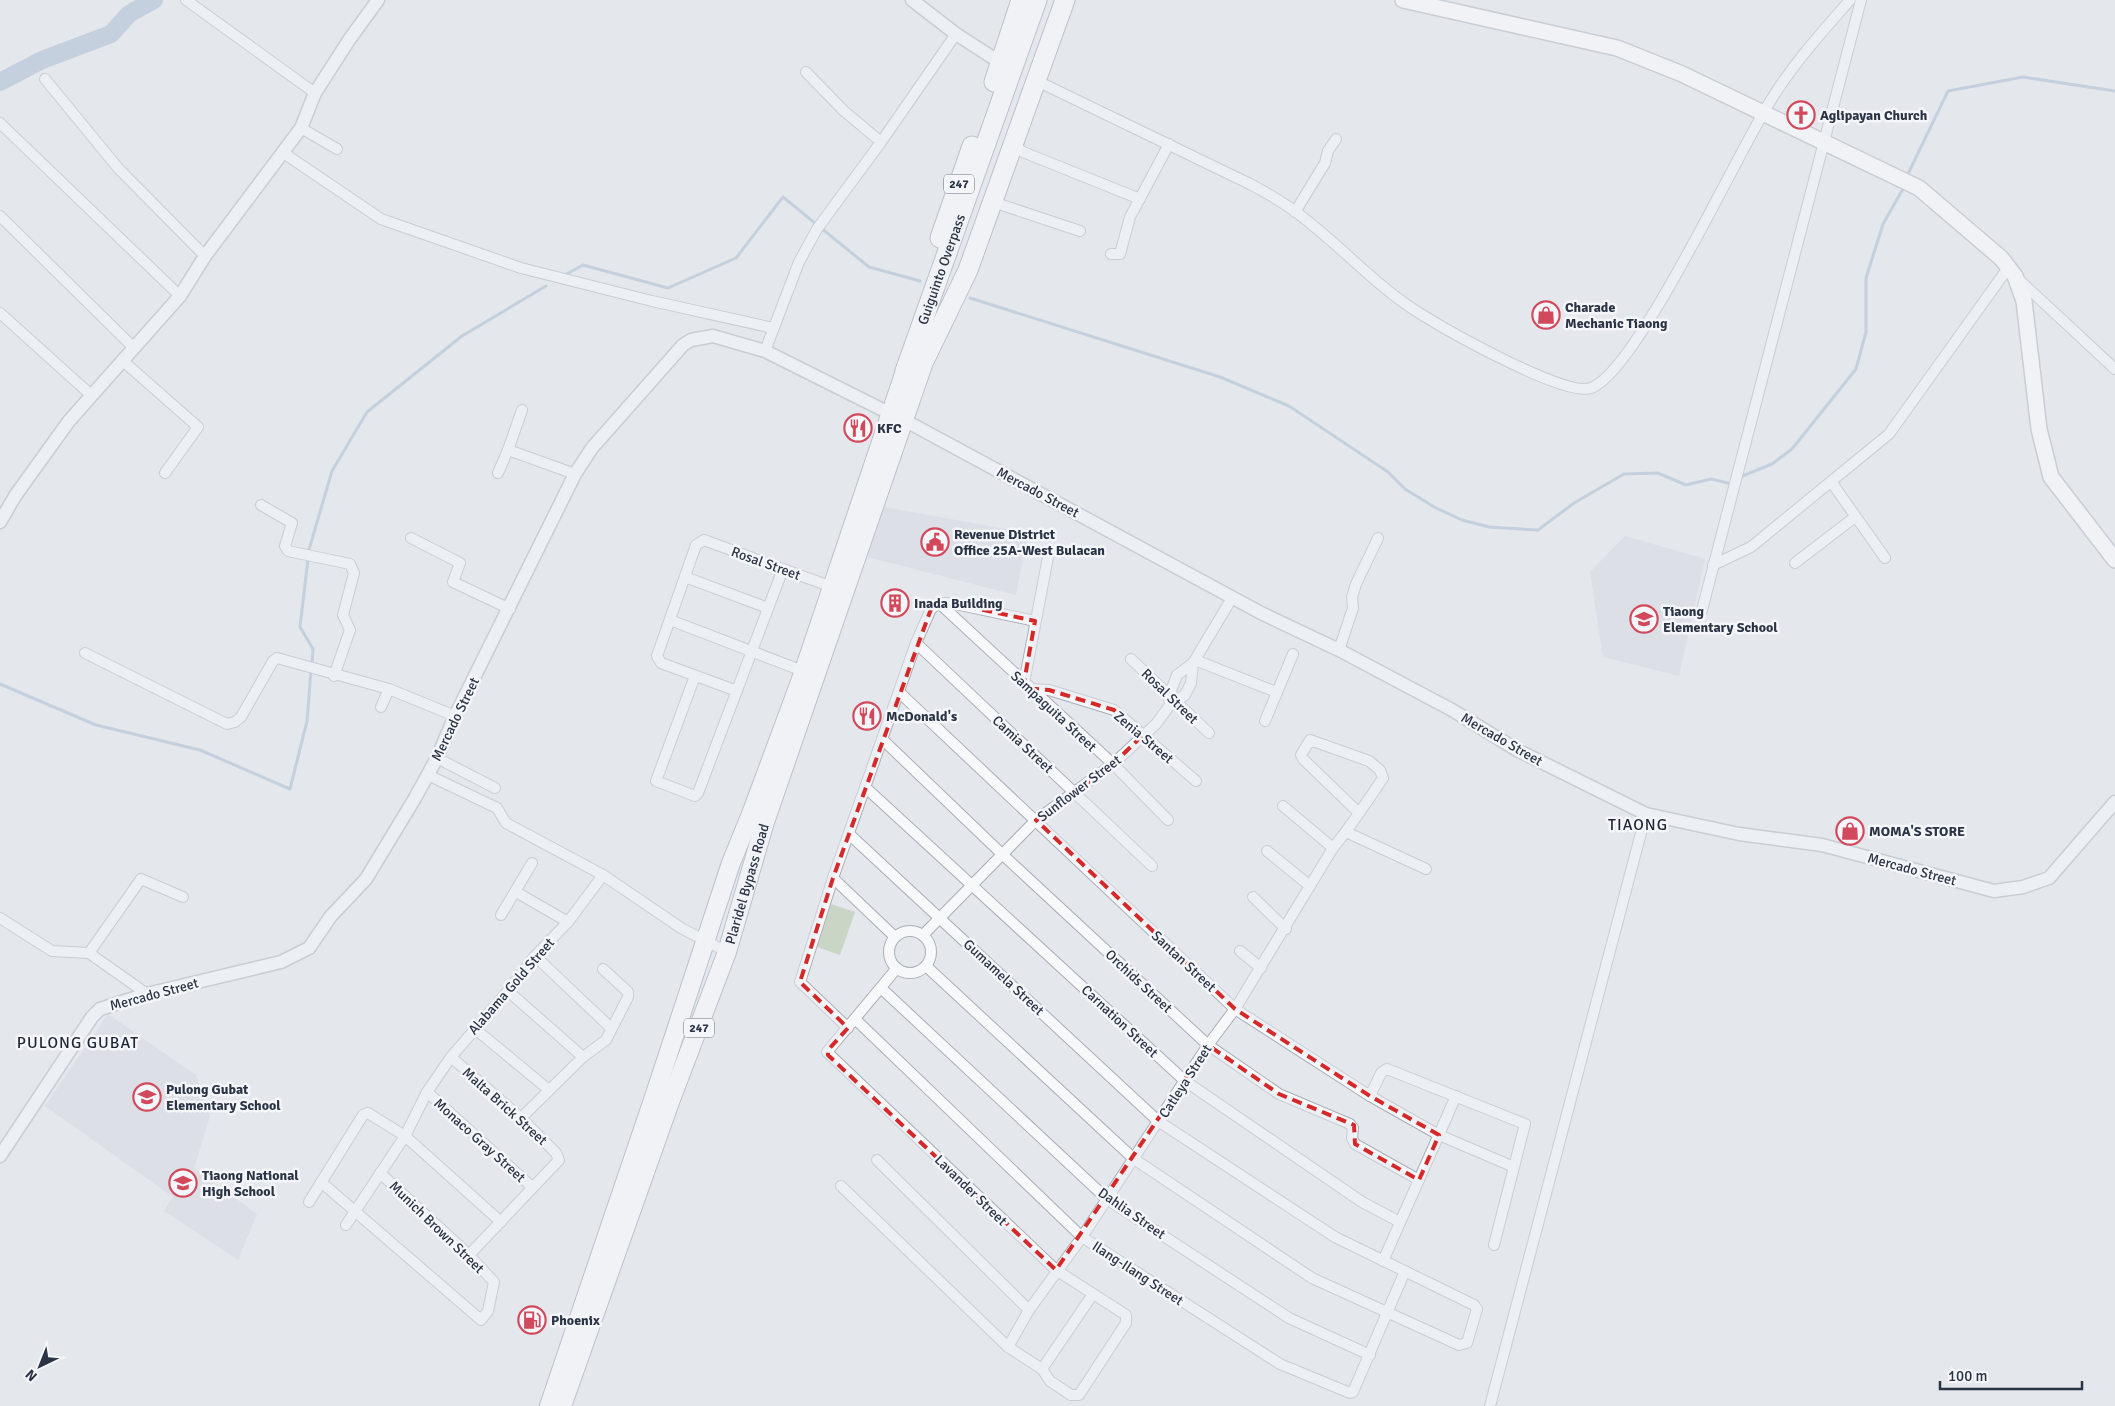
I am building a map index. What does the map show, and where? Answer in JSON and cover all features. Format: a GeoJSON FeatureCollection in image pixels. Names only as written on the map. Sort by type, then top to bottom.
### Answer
{"type":"FeatureCollection","features":[{"type":"Feature","properties":{"kind":"highway","name":"247"},"geometry":{"type":"LineString","coordinates":[[925,359],[968,270],[1013,144],[1020,66],[1021,0]]}},
{"type":"Feature","properties":{"kind":"highway","name":"Guiguinto Overpass"},"geometry":{"type":"LineString","coordinates":[[925,359],[1020,66],[1037,0]]}},
{"type":"Feature","properties":{"kind":"highway","name":"Guiguinto Overpass"},"geometry":{"type":"LineString","coordinates":[[905,371],[1020,66],[1050,0]]}},
{"type":"Feature","properties":{"kind":"highway","name":"247"},"geometry":{"type":"LineString","coordinates":[[1020,66],[1065,0]]}},
{"type":"Feature","properties":{"kind":"highway","name":"Plaridel Bypass Road"},"geometry":{"type":"LineString","coordinates":[[549,1406],[731,863],[751,814],[832,587],[898,417],[925,359]]}},
{"type":"Feature","properties":{"kind":"highway","name":"Plaridel Bypass Road"},"geometry":{"type":"LineString","coordinates":[[562,1406],[663,1120],[727,952],[765,822],[898,417],[905,371]]}},
{"type":"Feature","properties":{"kind":"main road"},"geometry":{"type":"LineString","coordinates":[[1403,0],[1617,48],[1682,74],[1919,188],[2001,258],[2012,272],[2024,301],[2039,429],[2051,477],[2115,560]]}},
{"type":"Feature","properties":{"kind":"street"},"geometry":{"type":"LineString","coordinates":[[186,0],[315,93]]}},
{"type":"Feature","properties":{"kind":"street"},"geometry":{"type":"LineString","coordinates":[[0,522],[15,496],[91,395],[180,296],[205,256],[302,128],[315,93],[349,40],[378,0]]}},
{"type":"Feature","properties":{"kind":"street"},"geometry":{"type":"LineString","coordinates":[[912,0],[956,34],[1269,194],[1295,212],[1380,285],[1423,316],[1529,372],[1578,389],[1590,389],[1605,380],[1638,338],[1717,200],[1763,113],[1812,42],[1850,0]]}},
{"type":"Feature","properties":{"kind":"street"},"geometry":{"type":"LineString","coordinates":[[1702,610],[1860,0]]}},
{"type":"Feature","properties":{"kind":"street"},"geometry":{"type":"LineString","coordinates":[[766,351],[799,262],[817,229],[881,142],[956,34]]}},
{"type":"Feature","properties":{"kind":"street"},"geometry":{"type":"LineString","coordinates":[[806,72],[844,110],[881,142]]}},
{"type":"Feature","properties":{"kind":"street"},"geometry":{"type":"LineString","coordinates":[[45,79],[118,168],[205,256]]}},
{"type":"Feature","properties":{"kind":"street"},"geometry":{"type":"LineString","coordinates":[[0,123],[180,296]]}},
{"type":"Feature","properties":{"kind":"street"},"geometry":{"type":"LineString","coordinates":[[302,128],[337,149]]}},
{"type":"Feature","properties":{"kind":"street"},"geometry":{"type":"LineString","coordinates":[[1295,212],[1325,163],[1328,151],[1336,139]]}},
{"type":"Feature","properties":{"kind":"street"},"geometry":{"type":"LineString","coordinates":[[1013,144],[1023,152],[1140,199]]}},
{"type":"Feature","properties":{"kind":"street"},"geometry":{"type":"LineString","coordinates":[[1112,254],[1120,254],[1130,216],[1170,144]]}},
{"type":"Feature","properties":{"kind":"street"},"geometry":{"type":"LineString","coordinates":[[282,152],[381,218],[521,268],[652,301],[773,328]]}},
{"type":"Feature","properties":{"kind":"street"},"geometry":{"type":"LineString","coordinates":[[993,202],[1080,231]]}},
{"type":"Feature","properties":{"kind":"street"},"geometry":{"type":"LineString","coordinates":[[0,216],[134,348]]}},
{"type":"Feature","properties":{"kind":"street"},"geometry":{"type":"LineString","coordinates":[[1713,565],[1751,547],[1832,484],[1889,434],[2012,272],[2115,369]]}},
{"type":"Feature","properties":{"kind":"street"},"geometry":{"type":"LineString","coordinates":[[0,313],[91,395]]}},
{"type":"Feature","properties":{"kind":"street","name":"Mercado Street"},"geometry":{"type":"LineString","coordinates":[[0,1156],[92,1017],[100,1009],[147,994],[282,962],[309,948],[331,916],[366,879],[428,775],[455,716],[510,609],[575,474],[592,448],[687,342],[713,336],[766,351],[898,417],[1232,598],[1339,650],[1452,710],[1517,750],[1646,814],[1738,834],[1822,845],[1994,891],[2023,887],[2049,878],[2115,802]]}},
{"type":"Feature","properties":{"kind":"street"},"geometry":{"type":"LineString","coordinates":[[123,361],[198,427],[165,473]]}},
{"type":"Feature","properties":{"kind":"street"},"geometry":{"type":"LineString","coordinates":[[498,473],[522,410]]}},
{"type":"Feature","properties":{"kind":"street"},"geometry":{"type":"LineString","coordinates":[[508,450],[575,474]]}},
{"type":"Feature","properties":{"kind":"street"},"geometry":{"type":"LineString","coordinates":[[1832,484],[1885,558]]}},
{"type":"Feature","properties":{"kind":"street"},"geometry":{"type":"LineString","coordinates":[[261,505],[292,523],[285,546],[288,552],[350,564],[354,568],[343,615],[350,630],[334,676]]}},
{"type":"Feature","properties":{"kind":"street"},"geometry":{"type":"LineString","coordinates":[[1795,563],[1855,517]]}},
{"type":"Feature","properties":{"kind":"street"},"geometry":{"type":"LineString","coordinates":[[411,538],[460,563],[454,582],[510,609]]}},
{"type":"Feature","properties":{"kind":"street"},"geometry":{"type":"LineString","coordinates":[[1339,650],[1353,608],[1352,597],[1356,584],[1378,538]]}},
{"type":"Feature","properties":{"kind":"street","name":"Rosal Street"},"geometry":{"type":"LineString","coordinates":[[685,577],[696,545],[704,540],[832,587]]}},
{"type":"Feature","properties":{"kind":"street"},"geometry":{"type":"LineString","coordinates":[[1027,686],[1036,621],[1049,552]]}},
{"type":"Feature","properties":{"kind":"street"},"geometry":{"type":"LineString","coordinates":[[695,676],[656,781],[694,796],[698,793],[783,569]]}},
{"type":"Feature","properties":{"kind":"street"},"geometry":{"type":"LineString","coordinates":[[737,691],[660,663],[658,660],[657,656],[685,577],[768,608]]}},
{"type":"Feature","properties":{"kind":"street","name":"Sunflower Street"},"geometry":{"type":"LineString","coordinates":[[923,935],[1036,820],[1113,764],[1156,724],[1172,701],[1177,675],[1194,661],[1232,598]]}},
{"type":"Feature","properties":{"kind":"street"},"geometry":{"type":"LineString","coordinates":[[897,968],[848,1028],[800,982],[833,878],[916,643],[931,608],[939,603],[951,603],[1036,621]]}},
{"type":"Feature","properties":{"kind":"street","name":"Sampaguita Street"},"geometry":{"type":"LineString","coordinates":[[939,603],[1113,764],[1168,820]]}},
{"type":"Feature","properties":{"kind":"street"},"geometry":{"type":"LineString","coordinates":[[670,620],[803,671]]}},
{"type":"Feature","properties":{"kind":"street","name":"Camia Street"},"geometry":{"type":"LineString","coordinates":[[916,643],[1152,866]]}},
{"type":"Feature","properties":{"kind":"street"},"geometry":{"type":"LineString","coordinates":[[85,653],[228,724],[241,717],[273,661],[277,658],[334,676],[389,689],[455,716]]}},
{"type":"Feature","properties":{"kind":"street"},"geometry":{"type":"LineString","coordinates":[[1265,721],[1293,654]]}},
{"type":"Feature","properties":{"kind":"street","name":"Rosal Street"},"geometry":{"type":"LineString","coordinates":[[1131,659],[1172,701],[1209,733]]}},
{"type":"Feature","properties":{"kind":"street"},"geometry":{"type":"LineString","coordinates":[[1194,661],[1276,692]]}},
{"type":"Feature","properties":{"kind":"street","name":"Sunflower Street"},"geometry":{"type":"LineString","coordinates":[[1172,701],[1185,695],[1191,683],[1194,661]]}},
{"type":"Feature","properties":{"kind":"street","name":"Zenia Street"},"geometry":{"type":"LineString","coordinates":[[1027,686],[1049,690],[1114,710],[1196,781]]}},
{"type":"Feature","properties":{"kind":"street"},"geometry":{"type":"LineString","coordinates":[[381,707],[389,689]]}},
{"type":"Feature","properties":{"kind":"street","name":"Santan Street"},"geometry":{"type":"LineString","coordinates":[[899,692],[1235,1009],[1370,1096],[1439,1135],[1514,1167]]}},
{"type":"Feature","properties":{"kind":"street","name":"Orchids Street"},"geometry":{"type":"LineString","coordinates":[[882,739],[1003,855],[1208,1045],[1279,1094],[1350,1124],[1353,1128],[1352,1138],[1355,1144],[1419,1180]]}},
{"type":"Feature","properties":{"kind":"street","name":"Catleya Street"},"geometry":{"type":"LineString","coordinates":[[1008,1347],[1029,1310],[1056,1270],[1082,1237],[1208,1045],[1235,1009],[1286,929],[1333,848],[1360,813],[1383,778],[1380,770],[1368,761],[1310,740],[1301,755],[1360,813]]}},
{"type":"Feature","properties":{"kind":"street"},"geometry":{"type":"LineString","coordinates":[[437,758],[495,788]]}},
{"type":"Feature","properties":{"kind":"street"},"geometry":{"type":"LineString","coordinates":[[428,775],[497,808],[506,824],[603,875],[704,942],[727,952]]}},
{"type":"Feature","properties":{"kind":"street","name":"Carnation Street"},"geometry":{"type":"LineString","coordinates":[[865,787],[1185,1081],[1362,1202],[1400,1222]]}},
{"type":"Feature","properties":{"kind":"street"},"geometry":{"type":"LineString","coordinates":[[1283,806],[1333,848]]}},
{"type":"Feature","properties":{"kind":"street"},"geometry":{"type":"LineString","coordinates":[[1490,1406],[1646,814]]}},
{"type":"Feature","properties":{"kind":"street"},"geometry":{"type":"LineString","coordinates":[[1346,832],[1426,869]]}},
{"type":"Feature","properties":{"kind":"street","name":"Gumamela Street"},"geometry":{"type":"LineString","coordinates":[[849,834],[941,917],[1158,1121],[1335,1237],[1474,1305],[1477,1309],[1467,1343],[1459,1344],[1388,1314]]}},
{"type":"Feature","properties":{"kind":"street"},"geometry":{"type":"LineString","coordinates":[[1267,851],[1310,886]]}},
{"type":"Feature","properties":{"kind":"street"},"geometry":{"type":"LineString","coordinates":[[502,915],[532,864]]}},
{"type":"Feature","properties":{"kind":"street","name":"Alabama Gold Street"},"geometry":{"type":"LineString","coordinates":[[346,1225],[405,1136],[427,1092],[451,1057],[474,1028],[508,991],[535,956],[568,922],[603,875]]}},
{"type":"Feature","properties":{"kind":"street"},"geometry":{"type":"LineString","coordinates":[[833,878],[895,937]]}},
{"type":"Feature","properties":{"kind":"street"},"geometry":{"type":"LineString","coordinates":[[90,953],[141,880],[183,897]]}},
{"type":"Feature","properties":{"kind":"street"},"geometry":{"type":"LineString","coordinates":[[516,892],[568,922]]}},
{"type":"Feature","properties":{"kind":"street"},"geometry":{"type":"LineString","coordinates":[[1252,897],[1286,929]]}},
{"type":"Feature","properties":{"kind":"street"},"geometry":{"type":"LineString","coordinates":[[0,918],[52,951],[90,953],[147,994]]}},
{"type":"Feature","properties":{"kind":"street"},"geometry":{"type":"LineString","coordinates":[[912,930],[923,935],[928,940],[931,953],[926,966],[921,970],[909,973],[897,968],[890,956],[889,950],[895,937],[905,931],[912,930]]}},
{"type":"Feature","properties":{"kind":"street"},"geometry":{"type":"LineString","coordinates":[[1240,951],[1261,968]]}},
{"type":"Feature","properties":{"kind":"street"},"geometry":{"type":"LineString","coordinates":[[535,956],[611,1028]]}},
{"type":"Feature","properties":{"kind":"street"},"geometry":{"type":"LineString","coordinates":[[926,966],[1134,1159],[1312,1278],[1388,1314]]}},
{"type":"Feature","properties":{"kind":"street"},"geometry":{"type":"LineString","coordinates":[[521,1118],[583,1057],[606,1040],[628,997],[628,992],[603,969]]}},
{"type":"Feature","properties":{"kind":"street","name":"Dahlia Street"},"geometry":{"type":"LineString","coordinates":[[881,988],[1107,1198],[1289,1318],[1370,1355]]}},
{"type":"Feature","properties":{"kind":"street"},"geometry":{"type":"LineString","coordinates":[[508,991],[583,1057]]}},
{"type":"Feature","properties":{"kind":"street","name":"Ilang-Ilang Street"},"geometry":{"type":"LineString","coordinates":[[855,1019],[1082,1237],[1280,1364],[1341,1390],[1350,1393],[1355,1390],[1405,1272]]}},
{"type":"Feature","properties":{"kind":"street"},"geometry":{"type":"LineString","coordinates":[[474,1028],[549,1090]]}},
{"type":"Feature","properties":{"kind":"street","name":"Lavander Street"},"geometry":{"type":"LineString","coordinates":[[848,1028],[827,1052],[1056,1270],[1126,1316],[1126,1323],[1080,1395],[1071,1395],[1050,1381],[1042,1370]]}},
{"type":"Feature","properties":{"kind":"street","name":"Malta Brick Street"},"geometry":{"type":"LineString","coordinates":[[451,1057],[521,1118],[559,1156],[559,1160],[532,1187]]}},
{"type":"Feature","properties":{"kind":"street"},"geometry":{"type":"LineString","coordinates":[[1370,1096],[1380,1073],[1387,1069],[1525,1124],[1494,1245]]}},
{"type":"Feature","properties":{"kind":"street","name":"Monaco Gray Street"},"geometry":{"type":"LineString","coordinates":[[427,1092],[532,1187]]}},
{"type":"Feature","properties":{"kind":"street"},"geometry":{"type":"LineString","coordinates":[[1383,1261],[1456,1096]]}},
{"type":"Feature","properties":{"kind":"street"},"geometry":{"type":"LineString","coordinates":[[309,1202],[364,1116],[368,1113],[405,1136],[501,1222]]}},
{"type":"Feature","properties":{"kind":"street"},"geometry":{"type":"LineString","coordinates":[[877,1160],[1029,1310]]}},
{"type":"Feature","properties":{"kind":"street","name":"Munich Brown Street"},"geometry":{"type":"LineString","coordinates":[[356,1210],[481,1320],[488,1311],[494,1282],[469,1255],[380,1174]]}},
{"type":"Feature","properties":{"kind":"street"},"geometry":{"type":"LineString","coordinates":[[321,1182],[356,1210]]}},
{"type":"Feature","properties":{"kind":"street"},"geometry":{"type":"LineString","coordinates":[[841,1186],[1008,1347],[1042,1370],[1092,1294]]}},
{"type":"Feature","properties":{"kind":"street"},"geometry":{"type":"LineString","coordinates":[[469,1255],[532,1187]]}},
{"type":"Feature","properties":{"kind":"highlighted area"},"geometry":{"type":"Polygon","coordinates":[[[951,603],[1035,621],[1023,688],[1049,690],[1114,710],[1143,735],[1113,764],[1036,820],[1235,1009],[1370,1096],[1439,1135],[1419,1180],[1355,1144],[1354,1125],[1279,1094],[1208,1045],[1056,1270],[828,1055],[828,1050],[848,1028],[800,982],[833,878],[931,609],[951,603]]]}},
{"type":"Feature","properties":{"kind":"shaded area"},"geometry":{"type":"Polygon","coordinates":[[[884,507],[1028,533],[1016,595],[867,557],[884,507]]]}},
{"type":"Feature","properties":{"kind":"shaded area","name":"Tiaong Elementary School"},"geometry":{"type":"Polygon","coordinates":[[[1625,536],[1705,559],[1679,676],[1603,657],[1590,572],[1625,536]]]}},
{"type":"Feature","properties":{"kind":"shaded area"},"geometry":{"type":"Polygon","coordinates":[[[108,1014],[196,1075],[210,1116],[194,1168],[257,1214],[238,1260],[164,1211],[173,1197],[45,1106],[108,1014]]]}},
{"type":"Feature","properties":{"kind":"green space"},"geometry":{"type":"Polygon","coordinates":[[[831,904],[855,912],[840,955],[817,947],[831,904]]]}},
{"type":"Feature","properties":{"kind":"waterway"},"geometry":{"type":"LineString","coordinates":[[0,82],[42,60],[111,34],[129,14],[154,0]]}},
{"type":"Feature","properties":{"kind":"waterway"},"geometry":{"type":"LineString","coordinates":[[1907,176],[1948,91],[2023,77],[2115,91]]}},
{"type":"Feature","properties":{"kind":"waterway"},"geometry":{"type":"LineString","coordinates":[[1740,477],[1772,464],[1792,449],[1856,369],[1866,332],[1866,278],[1883,224],[1904,187]]}},
{"type":"Feature","properties":{"kind":"waterway"},"geometry":{"type":"LineString","coordinates":[[563,276],[583,265],[668,288],[736,258],[783,197],[869,267],[920,281]]}},
{"type":"Feature","properties":{"kind":"waterway"},"geometry":{"type":"LineString","coordinates":[[308,553],[332,471],[367,412],[462,336],[546,286]]}},
{"type":"Feature","properties":{"kind":"waterway"},"geometry":{"type":"LineString","coordinates":[[970,298],[1220,377],[1289,406],[1388,472],[1405,489],[1436,508],[1462,520],[1489,527],[1538,530],[1574,503],[1624,474],[1658,473],[1686,485],[1711,479],[1733,483]]}},
{"type":"Feature","properties":{"kind":"waterway"},"geometry":{"type":"LineString","coordinates":[[308,559],[300,627],[313,649],[312,664]]}},
{"type":"Feature","properties":{"kind":"waterway"},"geometry":{"type":"LineString","coordinates":[[0,684],[96,725],[200,750],[290,789],[307,721],[311,671]]}},
{"type":"Feature","properties":{"kind":"place","name":"Aglipayan Church"},"geometry":{"type":"Point","coordinates":[1801,115]}},
{"type":"Feature","properties":{"kind":"place","name":"Charade Mechanic Tiaong"},"geometry":{"type":"Point","coordinates":[1546,315]}},
{"type":"Feature","properties":{"kind":"place","name":"KFC"},"geometry":{"type":"Point","coordinates":[858,428]}},
{"type":"Feature","properties":{"kind":"place","name":"Revenue District Office 25A-West Bulacan"},"geometry":{"type":"Point","coordinates":[935,542]}},
{"type":"Feature","properties":{"kind":"place","name":"Inada Building"},"geometry":{"type":"Point","coordinates":[895,603]}},
{"type":"Feature","properties":{"kind":"place","name":"Tiaong Elementary School"},"geometry":{"type":"Point","coordinates":[1644,619]}},
{"type":"Feature","properties":{"kind":"place","name":"McDonald's"},"geometry":{"type":"Point","coordinates":[867,716]}},
{"type":"Feature","properties":{"kind":"place","name":"MOMA'S STORE"},"geometry":{"type":"Point","coordinates":[1850,831]}},
{"type":"Feature","properties":{"kind":"place","name":"Pulong Gubat Elementary School"},"geometry":{"type":"Point","coordinates":[147,1097]}},
{"type":"Feature","properties":{"kind":"place","name":"Tiaong National High School"},"geometry":{"type":"Point","coordinates":[183,1183]}},
{"type":"Feature","properties":{"kind":"place","name":"Phoenix"},"geometry":{"type":"Point","coordinates":[532,1320]}},
{"type":"Feature","properties":{"kind":"district","name":"TIAONG"},"geometry":{"type":"Point","coordinates":[1638,824]}},
{"type":"Feature","properties":{"kind":"district","name":"PULONG GUBAT"},"geometry":{"type":"Point","coordinates":[78,1042]}}]}
